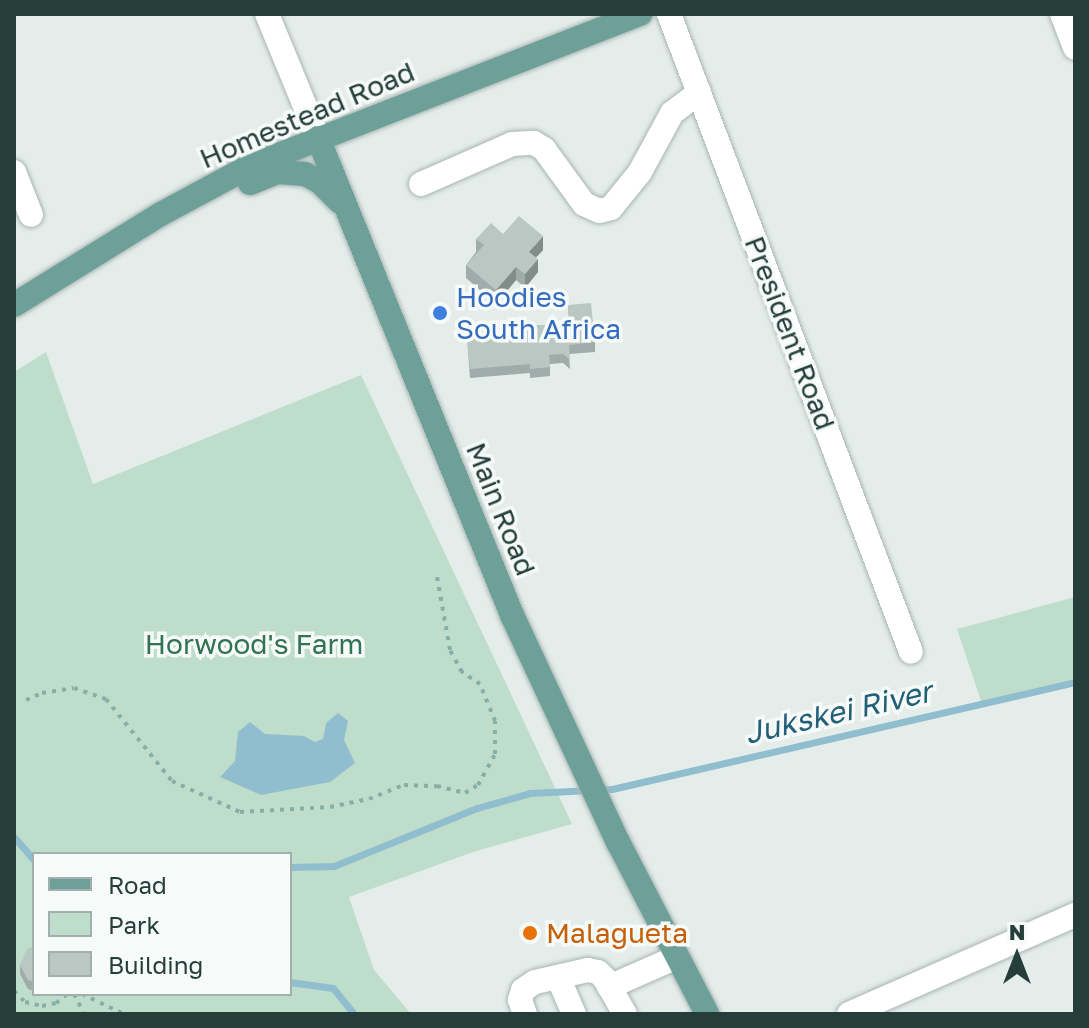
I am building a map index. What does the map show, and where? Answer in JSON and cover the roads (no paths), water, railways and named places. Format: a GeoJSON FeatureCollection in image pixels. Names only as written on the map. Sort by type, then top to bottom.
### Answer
{"type":"FeatureCollection","features":[{"type":"Feature","properties":{"kind":"main road","name":"Homestead Road"},"geometry":{"type":"LineString","coordinates":[[14,305],[161,214],[250,166],[640,14]]}},
{"type":"Feature","properties":{"kind":"main road","name":"Main Road"},"geometry":{"type":"LineString","coordinates":[[318,138],[512,615],[618,842],[707,1014]]}},
{"type":"Feature","properties":{"kind":"main road"},"geometry":{"type":"LineString","coordinates":[[161,214],[191,207],[277,172],[290,171],[320,182],[349,214]]}},
{"type":"Feature","properties":{"kind":"street","name":"Main Road"},"geometry":{"type":"LineString","coordinates":[[267,14],[318,138]]}},
{"type":"Feature","properties":{"kind":"street","name":"President Road"},"geometry":{"type":"LineString","coordinates":[[669,14],[911,652]]}},
{"type":"Feature","properties":{"kind":"street"},"geometry":{"type":"LineString","coordinates":[[1062,14],[1075,48]]}},
{"type":"Feature","properties":{"kind":"street"},"geometry":{"type":"LineString","coordinates":[[421,184],[512,144],[534,143],[544,149],[584,204],[600,211],[611,208],[640,172],[672,113],[699,93]]}},
{"type":"Feature","properties":{"kind":"street"},"geometry":{"type":"LineString","coordinates":[[14,172],[31,215]]}},
{"type":"Feature","properties":{"kind":"street"},"geometry":{"type":"LineString","coordinates":[[849,1014],[1075,915]]}},
{"type":"Feature","properties":{"kind":"street"},"geometry":{"type":"LineString","coordinates":[[609,987],[677,957]]}},
{"type":"Feature","properties":{"kind":"street"},"geometry":{"type":"LineString","coordinates":[[525,1014],[520,1000],[523,990],[535,982],[588,970],[598,972],[625,1014]]}},
{"type":"Feature","properties":{"kind":"street"},"geometry":{"type":"LineString","coordinates":[[558,977],[574,1014]]}},
{"type":"Feature","properties":{"kind":"water"},"geometry":{"type":"Polygon","coordinates":[[[338,713],[348,721],[344,740],[355,763],[330,782],[261,795],[220,777],[235,761],[238,732],[250,722],[265,734],[304,736],[315,742],[323,739],[326,723],[338,713]]]}},
{"type":"Feature","properties":{"kind":"waterway","name":"Jukskei River"},"geometry":{"type":"LineString","coordinates":[[292,867],[334,866],[477,808],[530,793],[612,789],[1075,682]]}},
{"type":"Feature","properties":{"kind":"waterway"},"geometry":{"type":"LineString","coordinates":[[14,837],[32,858]]}},
{"type":"Feature","properties":{"kind":"waterway","name":"Jukskei River"},"geometry":{"type":"LineString","coordinates":[[292,982],[333,988],[354,1014]]}},
{"type":"Feature","properties":{"kind":"place","name":"Hoodies South Africa"},"geometry":{"type":"Point","coordinates":[440,313]}},
{"type":"Feature","properties":{"kind":"place","name":"Malagueta"},"geometry":{"type":"Point","coordinates":[530,933]}},
{"type":"Feature","properties":{"kind":"park label","name":"Horwood's Farm"},"geometry":{"type":"Point","coordinates":[254,644]}}]}
